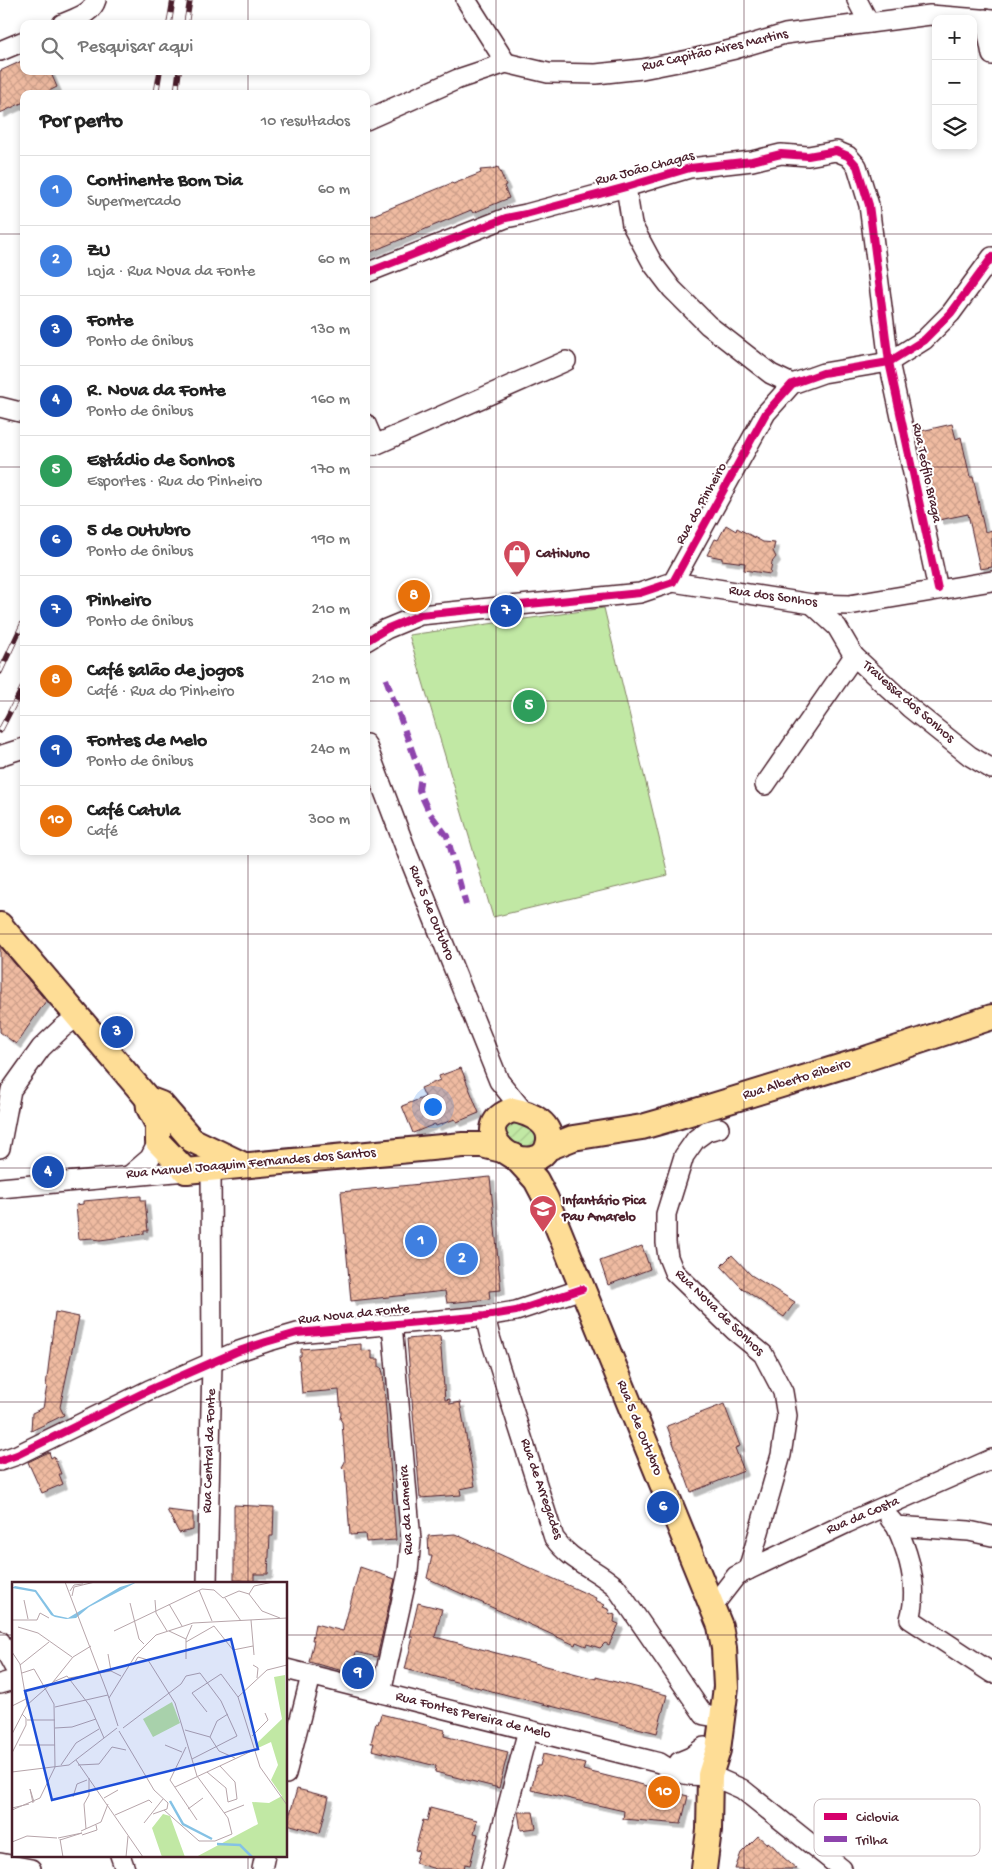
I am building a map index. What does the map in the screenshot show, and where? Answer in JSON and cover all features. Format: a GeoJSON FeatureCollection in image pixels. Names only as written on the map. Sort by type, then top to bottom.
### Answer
{"type":"FeatureCollection","features":[{"type":"Feature","properties":{"kind":"main road"},"geometry":{"type":"LineString","coordinates":[[0,925],[148,1099],[161,1104],[192,1140],[242,1164]]}},
{"type":"Feature","properties":{"kind":"main road","name":"Rua Alberto Ribeiro"},"geometry":{"type":"LineString","coordinates":[[546,1150],[568,1140],[599,1133],[642,1127],[670,1119],[856,1062],[992,1017]]}},
{"type":"Feature","properties":{"kind":"main road"},"geometry":{"type":"LineString","coordinates":[[148,1099],[149,1108],[158,1125],[158,1142],[186,1171]]}},
{"type":"Feature","properties":{"kind":"main road"},"geometry":{"type":"LineString","coordinates":[[463,1145],[479,1139],[505,1113],[513,1110],[530,1115],[546,1127],[550,1137],[546,1150],[538,1157],[528,1159],[508,1153],[495,1141],[495,1124]]}},
{"type":"Feature","properties":{"kind":"main road","name":"Rua Alberto Ribeiro"},"geometry":{"type":"LineString","coordinates":[[530,1115],[562,1128],[599,1133]]}},
{"type":"Feature","properties":{"kind":"main road"},"geometry":{"type":"LineString","coordinates":[[186,1171],[192,1140]]}},
{"type":"Feature","properties":{"kind":"main road","name":"Rua Manuel Joaquim Fernandes dos Santos"},"geometry":{"type":"LineString","coordinates":[[186,1171],[242,1164],[463,1145],[482,1145],[508,1153]]}},
{"type":"Feature","properties":{"kind":"main road","name":"Rua 5 de Outubro"},"geometry":{"type":"LineString","coordinates":[[546,1150],[542,1170],[546,1199]]}},
{"type":"Feature","properties":{"kind":"main road","name":"Rua 5 de Outubro"},"geometry":{"type":"LineString","coordinates":[[508,1153],[536,1180],[546,1199],[720,1626],[724,1648],[725,1707],[718,1750],[710,1775],[709,1830],[704,1869]]}},
{"type":"Feature","properties":{"kind":"main road","name":"Rua 5 de Outubro"},"geometry":{"type":"LineString","coordinates":[[710,1775],[705,1768],[704,1747],[709,1735],[722,1718]]}},
{"type":"Feature","properties":{"kind":"street"},"geometry":{"type":"LineString","coordinates":[[370,118],[458,80],[506,63],[466,0]]}},
{"type":"Feature","properties":{"kind":"street"},"geometry":{"type":"LineString","coordinates":[[857,0],[869,23]]}},
{"type":"Feature","properties":{"kind":"street"},"geometry":{"type":"LineString","coordinates":[[71,20],[85,14],[95,3]]}},
{"type":"Feature","properties":{"kind":"street","name":"Rua Capitão Aires Martins"},"geometry":{"type":"LineString","coordinates":[[506,63],[548,73],[596,74],[642,69],[735,49],[785,34],[930,14],[989,19]]}},
{"type":"Feature","properties":{"kind":"street"},"geometry":{"type":"LineString","coordinates":[[989,19],[992,55]]}},
{"type":"Feature","properties":{"kind":"street"},"geometry":{"type":"LineString","coordinates":[[0,51],[20,43]]}},
{"type":"Feature","properties":{"kind":"street","name":"Rua João Chagas"},"geometry":{"type":"LineString","coordinates":[[370,271],[506,218],[626,187],[690,168],[752,161],[781,154],[808,156],[836,151],[848,156],[858,166],[869,205],[889,362]]}},
{"type":"Feature","properties":{"kind":"street"},"geometry":{"type":"LineString","coordinates":[[626,187],[632,225],[653,264],[672,289],[708,325],[771,374],[792,384]]}},
{"type":"Feature","properties":{"kind":"street","name":"Rua do Pinheiro"},"geometry":{"type":"LineString","coordinates":[[673,582],[766,413],[792,384],[823,373],[889,362],[924,340],[951,314],[992,257]]}},
{"type":"Feature","properties":{"kind":"street"},"geometry":{"type":"LineString","coordinates":[[370,433],[375,445],[566,361]]}},
{"type":"Feature","properties":{"kind":"street","name":"Rua Teófilo Braga"},"geometry":{"type":"LineString","coordinates":[[889,362],[938,589]]}},
{"type":"Feature","properties":{"kind":"street"},"geometry":{"type":"LineString","coordinates":[[0,407],[20,412]]}},
{"type":"Feature","properties":{"kind":"street","name":"Rua dos Sonhos"},"geometry":{"type":"LineString","coordinates":[[673,582],[812,604],[849,605],[992,581]]}},
{"type":"Feature","properties":{"kind":"street"},"geometry":{"type":"LineString","coordinates":[[370,639],[420,615],[640,593],[673,582]]}},
{"type":"Feature","properties":{"kind":"street","name":"Travessa dos Sonhos"},"geometry":{"type":"LineString","coordinates":[[812,604],[837,627],[854,656],[910,708],[970,756],[992,770]]}},
{"type":"Feature","properties":{"kind":"street"},"geometry":{"type":"LineString","coordinates":[[765,785],[854,656]]}},
{"type":"Feature","properties":{"kind":"street"},"geometry":{"type":"LineString","coordinates":[[0,757],[20,749]]}},
{"type":"Feature","properties":{"kind":"street","name":"Rua 5 de Outubro"},"geometry":{"type":"LineString","coordinates":[[370,755],[408,855],[499,1081],[502,1101],[495,1124]]}},
{"type":"Feature","properties":{"kind":"street"},"geometry":{"type":"LineString","coordinates":[[0,1148],[6,1088],[41,1048],[77,1017]]}},
{"type":"Feature","properties":{"kind":"street","name":"Rua 5 de Outubro"},"geometry":{"type":"LineString","coordinates":[[499,1081],[530,1115]]}},
{"type":"Feature","properties":{"kind":"street","name":"Rua Nova de Sonhos"},"geometry":{"type":"LineString","coordinates":[[719,1128],[707,1131],[696,1140],[684,1156],[666,1214],[666,1243],[668,1257],[674,1272],[735,1331],[763,1354],[783,1392],[787,1416],[781,1455],[742,1573]]}},
{"type":"Feature","properties":{"kind":"street"},"geometry":{"type":"LineString","coordinates":[[129,1176],[150,1158],[158,1142]]}},
{"type":"Feature","properties":{"kind":"street","name":"Rua Central da Fonte"},"geometry":{"type":"LineString","coordinates":[[207,1582],[212,1363],[211,1168]]}},
{"type":"Feature","properties":{"kind":"street","name":"Rua Manuel Joaquim Fernandes dos Santos"},"geometry":{"type":"LineString","coordinates":[[0,1188],[186,1171]]}},
{"type":"Feature","properties":{"kind":"street","name":"Rua Nova da Fonte"},"geometry":{"type":"LineString","coordinates":[[0,1461],[17,1455],[74,1426],[236,1352],[297,1333],[485,1316],[516,1311],[582,1289]]}},
{"type":"Feature","properties":{"kind":"street","name":"Rua de Arregades"},"geometry":{"type":"LineString","coordinates":[[485,1316],[554,1538],[572,1558],[609,1580],[616,1587],[704,1715],[722,1718]]}},
{"type":"Feature","properties":{"kind":"street","name":"Rua da Lameira"},"geometry":{"type":"LineString","coordinates":[[381,1693],[408,1572],[411,1540],[392,1324]]}},
{"type":"Feature","properties":{"kind":"street","name":"Rua da Costa"},"geometry":{"type":"LineString","coordinates":[[702,1580],[742,1573],[829,1530],[992,1459]]}},
{"type":"Feature","properties":{"kind":"street"},"geometry":{"type":"LineString","coordinates":[[881,1508],[896,1526],[903,1541],[913,1578],[914,1605],[910,1619],[992,1673]]}},
{"type":"Feature","properties":{"kind":"street"},"geometry":{"type":"LineString","coordinates":[[896,1526],[969,1531],[992,1536]]}},
{"type":"Feature","properties":{"kind":"street","name":"Rua da Costa"},"geometry":{"type":"LineString","coordinates":[[712,1607],[742,1573]]}},
{"type":"Feature","properties":{"kind":"street"},"geometry":{"type":"LineString","coordinates":[[0,1641],[12,1663]]}},
{"type":"Feature","properties":{"kind":"street","name":"Rua Fontes Pereira de Melo"},"geometry":{"type":"LineString","coordinates":[[288,1670],[528,1730],[670,1763],[671,1770],[694,1776],[710,1775]]}},
{"type":"Feature","properties":{"kind":"street"},"geometry":{"type":"LineString","coordinates":[[288,1766],[311,1676]]}},
{"type":"Feature","properties":{"kind":"street"},"geometry":{"type":"LineString","coordinates":[[491,1869],[528,1730]]}},
{"type":"Feature","properties":{"kind":"street"},"geometry":{"type":"LineString","coordinates":[[670,1763],[691,1756],[704,1747]]}},
{"type":"Feature","properties":{"kind":"street"},"geometry":{"type":"LineString","coordinates":[[710,1775],[742,1789],[814,1847]]}},
{"type":"Feature","properties":{"kind":"street"},"geometry":{"type":"LineString","coordinates":[[120,1856],[125,1869]]}},
{"type":"Feature","properties":{"kind":"street"},"geometry":{"type":"LineString","coordinates":[[262,1869],[266,1856]]}},
{"type":"Feature","properties":{"kind":"street"},"geometry":{"type":"LineString","coordinates":[[826,1856],[842,1869]]}},
{"type":"Feature","properties":{"kind":"street"},"geometry":{"type":"LineString","coordinates":[[0,1863],[31,1869]]}},
{"type":"Feature","properties":{"kind":"green space"},"geometry":{"type":"Polygon","coordinates":[[[604,608],[668,875],[493,917],[409,635],[604,608]]]}},
{"type":"Feature","properties":{"kind":"green space"},"geometry":{"type":"Polygon","coordinates":[[[524,1122],[540,1136],[535,1149],[518,1147],[506,1137],[505,1123],[524,1122]]]}},
{"type":"Feature","properties":{"kind":"building"},"geometry":{"type":"Polygon","coordinates":[[[20,62],[20,75],[52,75],[57,87],[51,90],[20,90],[20,104],[0,113],[0,71],[20,62]]]}},
{"type":"Feature","properties":{"kind":"building"},"geometry":{"type":"Polygon","coordinates":[[[498,167],[506,185],[504,186],[509,198],[473,213],[471,210],[370,252],[370,216],[481,173],[480,170],[498,167]]]}},
{"type":"Feature","properties":{"kind":"building"},"geometry":{"type":"Polygon","coordinates":[[[952,424],[956,439],[961,437],[970,477],[973,477],[985,532],[992,530],[992,567],[980,569],[968,514],[939,520],[928,468],[926,468],[917,432],[952,424]]]}},
{"type":"Feature","properties":{"kind":"building"},"geometry":{"type":"Polygon","coordinates":[[[726,525],[736,531],[737,528],[763,542],[775,543],[773,551],[776,557],[772,562],[770,574],[744,570],[745,563],[722,560],[722,558],[707,555],[715,539],[718,540],[726,525]]]}},
{"type":"Feature","properties":{"kind":"building"},"geometry":{"type":"Polygon","coordinates":[[[0,946],[46,1001],[16,1044],[0,1032],[0,946]]]}},
{"type":"Feature","properties":{"kind":"building"},"geometry":{"type":"Polygon","coordinates":[[[461,1068],[479,1113],[457,1122],[455,1119],[436,1126],[435,1124],[413,1133],[402,1106],[425,1097],[421,1088],[440,1080],[439,1076],[461,1068]]]}},
{"type":"Feature","properties":{"kind":"building"},"geometry":{"type":"Polygon","coordinates":[[[490,1177],[501,1290],[489,1291],[490,1299],[447,1303],[445,1291],[351,1301],[341,1192],[490,1177]]]}},
{"type":"Feature","properties":{"kind":"building"},"geometry":{"type":"Polygon","coordinates":[[[141,1196],[141,1200],[145,1200],[148,1231],[144,1231],[144,1234],[100,1240],[93,1238],[79,1239],[76,1205],[83,1204],[83,1201],[141,1196]]]}},
{"type":"Feature","properties":{"kind":"building"},"geometry":{"type":"Polygon","coordinates":[[[642,1246],[650,1269],[608,1285],[600,1261],[642,1246]]]}},
{"type":"Feature","properties":{"kind":"building"},"geometry":{"type":"Polygon","coordinates":[[[732,1255],[751,1275],[795,1302],[784,1317],[742,1288],[721,1266],[732,1255]]]}},
{"type":"Feature","properties":{"kind":"building"},"geometry":{"type":"Polygon","coordinates":[[[55,1312],[79,1317],[60,1407],[64,1415],[31,1431],[32,1413],[43,1408],[55,1312]]]}},
{"type":"Feature","properties":{"kind":"building"},"geometry":{"type":"Polygon","coordinates":[[[440,1336],[445,1400],[450,1399],[450,1404],[460,1402],[475,1486],[460,1489],[461,1495],[420,1498],[407,1339],[440,1336]]]}},
{"type":"Feature","properties":{"kind":"building"},"geometry":{"type":"Polygon","coordinates":[[[361,1344],[361,1351],[372,1350],[372,1359],[379,1359],[379,1367],[381,1367],[383,1373],[396,1540],[366,1542],[365,1534],[350,1535],[345,1470],[342,1467],[345,1462],[339,1390],[302,1393],[299,1356],[301,1356],[301,1349],[361,1344]]]}},
{"type":"Feature","properties":{"kind":"building"},"geometry":{"type":"Polygon","coordinates":[[[724,1404],[740,1446],[735,1448],[744,1471],[691,1492],[667,1426],[724,1404]]]}},
{"type":"Feature","properties":{"kind":"building"},"geometry":{"type":"Polygon","coordinates":[[[49,1452],[51,1458],[54,1456],[63,1484],[42,1493],[28,1462],[49,1452]]]}},
{"type":"Feature","properties":{"kind":"building"},"geometry":{"type":"Polygon","coordinates":[[[234,1505],[274,1507],[273,1536],[270,1536],[268,1574],[254,1574],[254,1581],[234,1580],[234,1505]]]}},
{"type":"Feature","properties":{"kind":"building"},"geometry":{"type":"Polygon","coordinates":[[[167,1510],[193,1513],[193,1530],[179,1533],[167,1510]]]}},
{"type":"Feature","properties":{"kind":"building"},"geometry":{"type":"Polygon","coordinates":[[[455,1534],[596,1598],[595,1600],[605,1605],[603,1607],[610,1610],[608,1613],[615,1615],[614,1622],[619,1624],[609,1645],[605,1643],[600,1648],[576,1642],[575,1645],[427,1578],[432,1556],[429,1556],[428,1536],[455,1534]]]}},
{"type":"Feature","properties":{"kind":"building"},"geometry":{"type":"Polygon","coordinates":[[[360,1567],[395,1579],[377,1657],[356,1652],[351,1673],[309,1662],[314,1640],[312,1640],[315,1624],[343,1631],[360,1567]]]}},
{"type":"Feature","properties":{"kind":"building"},"geometry":{"type":"Polygon","coordinates":[[[418,1603],[442,1609],[435,1637],[596,1679],[596,1677],[667,1695],[657,1733],[405,1669],[413,1637],[410,1637],[418,1603]]]}},
{"type":"Feature","properties":{"kind":"building"},"geometry":{"type":"Polygon","coordinates":[[[381,1714],[445,1730],[444,1736],[508,1752],[499,1788],[435,1772],[436,1766],[372,1750],[374,1743],[371,1743],[376,1723],[378,1724],[381,1714]]]}},
{"type":"Feature","properties":{"kind":"building"},"geometry":{"type":"Polygon","coordinates":[[[543,1754],[585,1764],[583,1770],[688,1796],[681,1824],[623,1819],[624,1811],[531,1790],[537,1766],[540,1766],[543,1754]]]}},
{"type":"Feature","properties":{"kind":"building"},"geometry":{"type":"Polygon","coordinates":[[[297,1789],[329,1797],[320,1833],[288,1824],[297,1789]]]}},
{"type":"Feature","properties":{"kind":"building"},"geometry":{"type":"Polygon","coordinates":[[[430,1808],[477,1820],[474,1833],[478,1834],[470,1865],[465,1864],[464,1869],[436,1869],[415,1863],[419,1851],[415,1850],[423,1820],[427,1821],[430,1808]]]}},
{"type":"Feature","properties":{"kind":"building"},"geometry":{"type":"Polygon","coordinates":[[[518,1812],[533,1812],[536,1828],[521,1830],[518,1812]]]}},
{"type":"Feature","properties":{"kind":"building"},"geometry":{"type":"Polygon","coordinates":[[[758,1836],[774,1847],[797,1869],[735,1869],[741,1853],[758,1836]]]}},
{"type":"Feature","properties":{"kind":"railway"},"geometry":{"type":"LineString","coordinates":[[170,20],[173,0]]}},
{"type":"Feature","properties":{"kind":"railway"},"geometry":{"type":"LineString","coordinates":[[187,20],[190,0]]}},
{"type":"Feature","properties":{"kind":"railway"},"geometry":{"type":"LineString","coordinates":[[157,90],[159,75]]}},
{"type":"Feature","properties":{"kind":"railway"},"geometry":{"type":"LineString","coordinates":[[177,90],[178,75]]}},
{"type":"Feature","properties":{"kind":"railway"},"geometry":{"type":"LineString","coordinates":[[0,672],[20,630]]}},
{"type":"Feature","properties":{"kind":"railway"},"geometry":{"type":"LineString","coordinates":[[0,731],[20,693]]}},
{"type":"Feature","properties":{"kind":"marked path"},"geometry":{"type":"LineString","coordinates":[[386,679],[421,775],[419,790],[429,812],[447,836],[466,905]]}},
{"type":"Feature","properties":{"kind":"cycle path"},"geometry":{"type":"LineString","coordinates":[[370,271],[506,218],[626,187],[690,168],[752,161],[781,154],[808,156],[836,151],[848,156],[857,166],[869,205],[889,362],[938,589]]}},
{"type":"Feature","properties":{"kind":"cycle path"},"geometry":{"type":"LineString","coordinates":[[370,639],[386,629],[420,615],[640,593],[673,582],[766,413],[792,384],[823,373],[889,362],[924,340],[951,313],[992,257]]}},
{"type":"Feature","properties":{"kind":"cycle path"},"geometry":{"type":"LineString","coordinates":[[0,1461],[17,1455],[149,1390],[236,1352],[266,1342],[297,1333],[485,1316],[516,1311],[582,1289]]}},
{"type":"Feature","properties":{"kind":"place","name":"CatiNuno"},"geometry":{"type":"Point","coordinates":[517,578]}},
{"type":"Feature","properties":{"kind":"place","name":"Café salão de jogos"},"geometry":{"type":"Point","coordinates":[414,596]}},
{"type":"Feature","properties":{"kind":"place","name":"Pinheiro"},"geometry":{"type":"Point","coordinates":[506,611]}},
{"type":"Feature","properties":{"kind":"place","name":"Estádio de Sonhos"},"geometry":{"type":"Point","coordinates":[529,706]}},
{"type":"Feature","properties":{"kind":"place","name":"Fonte"},"geometry":{"type":"Point","coordinates":[117,1032]}},
{"type":"Feature","properties":{"kind":"place","name":"R. Nova da Fonte"},"geometry":{"type":"Point","coordinates":[48,1172]}},
{"type":"Feature","properties":{"kind":"place","name":"Infantário Pica Pau Amarelo"},"geometry":{"type":"Point","coordinates":[543,1233]}},
{"type":"Feature","properties":{"kind":"place","name":"Continente Bom Dia"},"geometry":{"type":"Point","coordinates":[421,1241]}},
{"type":"Feature","properties":{"kind":"place","name":"ZU"},"geometry":{"type":"Point","coordinates":[462,1259]}},
{"type":"Feature","properties":{"kind":"place","name":"5 de Outubro"},"geometry":{"type":"Point","coordinates":[663,1507]}},
{"type":"Feature","properties":{"kind":"place","name":"Fontes de Melo"},"geometry":{"type":"Point","coordinates":[358,1673]}},
{"type":"Feature","properties":{"kind":"place","name":"Café Catula"},"geometry":{"type":"Point","coordinates":[664,1792]}}]}
